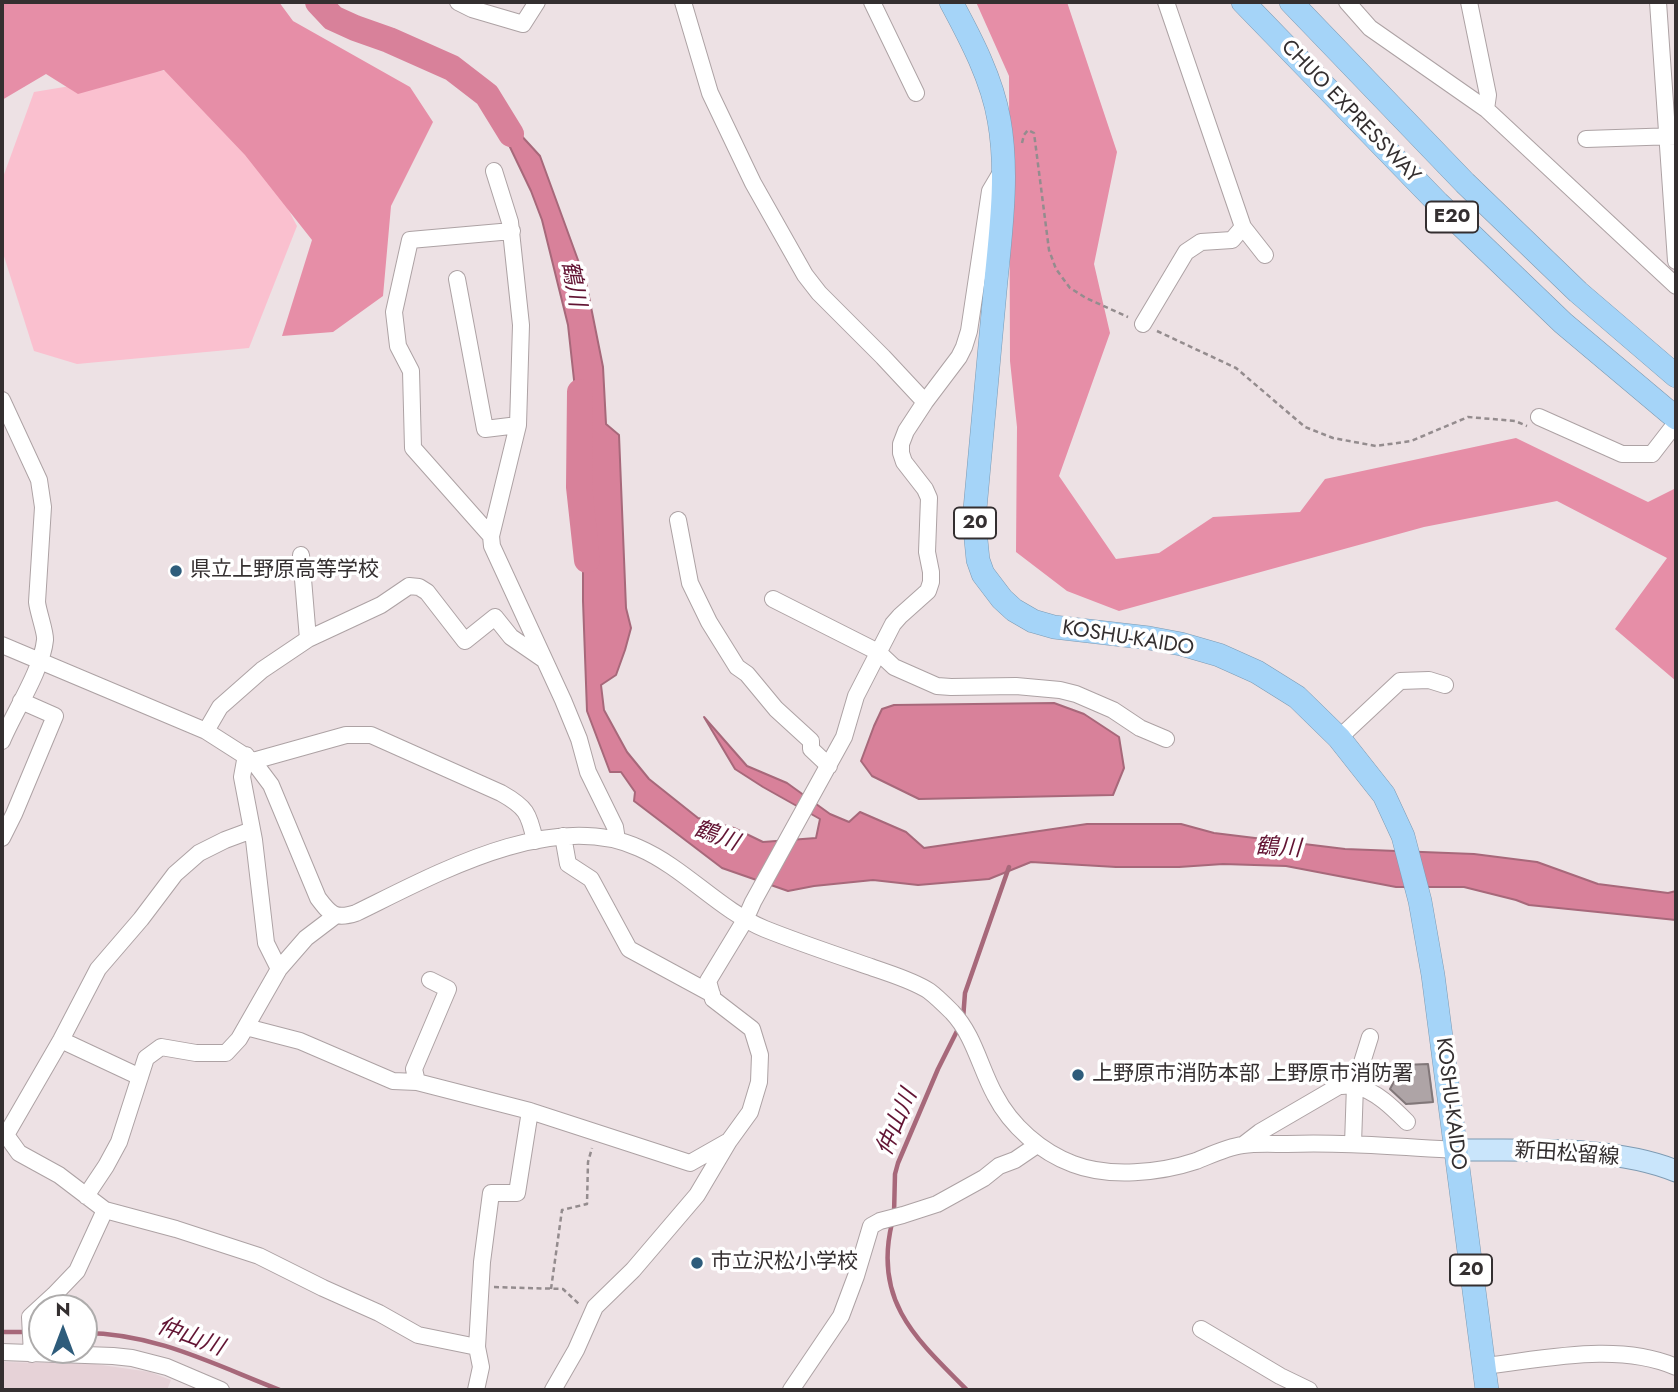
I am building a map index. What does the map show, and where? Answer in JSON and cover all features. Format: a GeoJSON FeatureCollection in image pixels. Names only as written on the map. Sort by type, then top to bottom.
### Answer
{"type":"FeatureCollection","features":[{"type":"Feature","properties":{"kind":"highway","name":"KOSHU-KAIDO"},"geometry":{"type":"LineString","coordinates":[[951,2],[969,34],[992,92],[999,121],[1003,169],[1001,222],[974,520],[978,560],[983,574],[1002,599],[1033,621],[1076,631],[1181,644],[1219,655],[1257,672],[1297,697],[1339,738],[1384,795],[1403,835],[1420,901],[1433,975],[1487,1390]]}},
{"type":"Feature","properties":{"kind":"highway","name":"CHUO EXPRESSWAY"},"geometry":{"type":"LineString","coordinates":[[1243,2],[1447,212],[1563,323],[1676,421]]}},
{"type":"Feature","properties":{"kind":"highway","name":"CHUO EXPRESSWAY"},"geometry":{"type":"LineString","coordinates":[[1291,2],[1465,183],[1578,292],[1676,376]]}},
{"type":"Feature","properties":{"kind":"main road","name":"新田松留線"},"geometry":{"type":"LineString","coordinates":[[1456,1150],[1592,1153],[1636,1159],[1676,1171]]}},
{"type":"Feature","properties":{"kind":"street"},"geometry":{"type":"LineString","coordinates":[[458,2],[472,9],[523,24],[537,2]]}},
{"type":"Feature","properties":{"kind":"street"},"geometry":{"type":"LineString","coordinates":[[872,2],[916,93]]}},
{"type":"Feature","properties":{"kind":"street"},"geometry":{"type":"LineString","coordinates":[[1166,2],[1243,227],[1265,255]]}},
{"type":"Feature","properties":{"kind":"street"},"geometry":{"type":"LineString","coordinates":[[1347,2],[1370,28],[1486,109],[1676,286]]}},
{"type":"Feature","properties":{"kind":"street"},"geometry":{"type":"LineString","coordinates":[[1469,2],[1488,95],[1486,109]]}},
{"type":"Feature","properties":{"kind":"street"},"geometry":{"type":"LineString","coordinates":[[1658,2],[1672,136],[1676,261]]}},
{"type":"Feature","properties":{"kind":"street"},"geometry":{"type":"LineString","coordinates":[[683,3],[710,93],[753,183],[805,275],[819,293],[925,402]]}},
{"type":"Feature","properties":{"kind":"street"},"geometry":{"type":"LineString","coordinates":[[1586,139],[1672,136]]}},
{"type":"Feature","properties":{"kind":"street"},"geometry":{"type":"LineString","coordinates":[[553,1390],[576,1350],[595,1307],[632,1270],[697,1195],[750,1112],[759,1082],[760,1055],[752,1029],[713,999],[708,981],[745,920],[829,766],[844,737],[856,696],[893,624],[928,591],[931,582],[927,552],[929,498],[904,462],[901,444],[906,431],[964,347],[969,331],[990,191],[1003,169]]}},
{"type":"Feature","properties":{"kind":"street"},"geometry":{"type":"LineString","coordinates":[[494,171],[512,231],[521,326],[518,425],[491,536],[492,546],[563,700],[579,739],[587,772],[615,827],[617,840]]}},
{"type":"Feature","properties":{"kind":"street"},"geometry":{"type":"LineString","coordinates":[[1143,324],[1186,252],[1201,242],[1232,240],[1243,227]]}},
{"type":"Feature","properties":{"kind":"street"},"geometry":{"type":"LineString","coordinates":[[491,536],[413,448],[411,371],[398,346],[394,312],[410,240],[512,231]]}},
{"type":"Feature","properties":{"kind":"street"},"geometry":{"type":"LineString","coordinates":[[457,279],[485,429],[518,425]]}},
{"type":"Feature","properties":{"kind":"street"},"geometry":{"type":"LineString","coordinates":[[2,400],[39,480],[43,507],[37,603],[46,637],[40,660],[3,735]]}},
{"type":"Feature","properties":{"kind":"street"},"geometry":{"type":"LineString","coordinates":[[1537,423],[1622,454],[1652,454],[1676,421]]}},
{"type":"Feature","properties":{"kind":"street"},"geometry":{"type":"LineString","coordinates":[[678,520],[690,583],[709,622],[737,667],[747,674],[776,709],[811,741],[811,749],[829,766]]}},
{"type":"Feature","properties":{"kind":"street"},"geometry":{"type":"LineString","coordinates":[[300,555],[308,639]]}},
{"type":"Feature","properties":{"kind":"street"},"geometry":{"type":"LineString","coordinates":[[206,731],[220,707],[262,670],[308,639],[381,605],[409,586],[419,587],[427,592],[465,641],[495,617],[511,637],[543,659]]}},
{"type":"Feature","properties":{"kind":"street"},"geometry":{"type":"LineString","coordinates":[[773,598],[878,652],[894,667],[937,686],[1052,688],[1076,694],[1114,710],[1140,728],[1166,740]]}},
{"type":"Feature","properties":{"kind":"street"},"geometry":{"type":"LineString","coordinates":[[2,645],[206,731],[250,758],[271,785],[318,898],[335,916],[356,913],[458,864],[535,841],[583,835],[617,840],[663,860],[745,920],[930,992],[957,1018],[971,1040],[996,1097],[1013,1120],[1037,1145],[1073,1164],[1100,1171],[1128,1172],[1176,1167],[1243,1145],[1353,1144],[1456,1150]]}},
{"type":"Feature","properties":{"kind":"street"},"geometry":{"type":"LineString","coordinates":[[1339,738],[1400,681],[1429,680],[1445,685]]}},
{"type":"Feature","properties":{"kind":"street"},"geometry":{"type":"LineString","coordinates":[[2,838],[55,716],[21,701]]}},
{"type":"Feature","properties":{"kind":"street"},"geometry":{"type":"LineString","coordinates":[[250,758],[346,734],[371,735],[520,803],[527,814],[535,841]]}},
{"type":"Feature","properties":{"kind":"street"},"geometry":{"type":"LineString","coordinates":[[250,758],[242,777],[266,943],[279,969]]}},
{"type":"Feature","properties":{"kind":"street"},"geometry":{"type":"LineString","coordinates":[[251,830],[199,853],[175,874],[98,969],[61,1040],[4,1134],[19,1153],[59,1175],[105,1210],[176,1228],[259,1256],[379,1313],[418,1335],[477,1347]]}},
{"type":"Feature","properties":{"kind":"street"},"geometry":{"type":"LineString","coordinates":[[563,836],[568,864],[591,879],[629,949],[712,994]]}},
{"type":"Feature","properties":{"kind":"street"},"geometry":{"type":"LineString","coordinates":[[86,1196],[119,1142],[146,1058],[161,1047],[196,1053],[226,1053],[239,1040],[291,953],[335,916]]}},
{"type":"Feature","properties":{"kind":"street"},"geometry":{"type":"LineString","coordinates":[[417,1082],[414,1069],[448,989],[430,980]]}},
{"type":"Feature","properties":{"kind":"street"},"geometry":{"type":"LineString","coordinates":[[246,1027],[300,1041],[393,1081],[417,1082],[530,1111],[690,1163],[729,1141]]}},
{"type":"Feature","properties":{"kind":"street"},"geometry":{"type":"LineString","coordinates":[[1353,1144],[1354,1085],[1370,1037]]}},
{"type":"Feature","properties":{"kind":"street"},"geometry":{"type":"LineString","coordinates":[[61,1040],[140,1077]]}},
{"type":"Feature","properties":{"kind":"street"},"geometry":{"type":"LineString","coordinates":[[1243,1145],[1260,1132],[1339,1086],[1354,1085],[1372,1093],[1391,1106],[1407,1122]]}},
{"type":"Feature","properties":{"kind":"street"},"geometry":{"type":"LineString","coordinates":[[476,1390],[481,1367],[477,1347],[480,1286],[491,1193],[517,1193],[530,1111]]}},
{"type":"Feature","properties":{"kind":"street"},"geometry":{"type":"LineString","coordinates":[[790,1390],[841,1316],[871,1226],[937,1204],[1037,1145]]}},
{"type":"Feature","properties":{"kind":"street"},"geometry":{"type":"LineString","coordinates":[[56,1294],[77,1270],[105,1210]]}},
{"type":"Feature","properties":{"kind":"street"},"geometry":{"type":"LineString","coordinates":[[1201,1329],[1309,1390]]}},
{"type":"Feature","properties":{"kind":"street"},"geometry":{"type":"LineString","coordinates":[[2,1352],[28,1354]]}},
{"type":"Feature","properties":{"kind":"street"},"geometry":{"type":"LineString","coordinates":[[1484,1366],[1613,1353],[1638,1355],[1676,1367]]}},
{"type":"Feature","properties":{"kind":"street"},"geometry":{"type":"LineString","coordinates":[[98,1356],[132,1358],[167,1367],[221,1390]]}},
{"type":"Feature","properties":{"kind":"path"},"geometry":{"type":"LineString","coordinates":[[1021,151],[1024,135],[1028,130],[1034,133],[1049,250],[1056,269],[1070,288],[1236,368],[1305,427],[1333,438],[1376,446],[1411,442],[1468,417],[1537,423]]}},
{"type":"Feature","properties":{"kind":"path"},"geometry":{"type":"LineString","coordinates":[[551,1289],[562,1210],[587,1204],[588,1162],[596,1132]]}},
{"type":"Feature","properties":{"kind":"path"},"geometry":{"type":"LineString","coordinates":[[480,1286],[563,1289],[591,1316]]}},
{"type":"Feature","properties":{"kind":"shaded area"},"geometry":{"type":"Polygon","coordinates":[[[2,2],[279,2],[293,21],[410,87],[433,122],[391,206],[383,296],[333,332],[282,336],[312,240],[245,155],[164,70],[78,94],[46,74],[2,100],[2,2]]]}},
{"type":"Feature","properties":{"kind":"shaded area"},"geometry":{"type":"Polygon","coordinates":[[[976,2],[1067,2],[1117,152],[1094,264],[1110,333],[1059,476],[1116,559],[1159,553],[1213,517],[1300,512],[1325,479],[1516,438],[1648,502],[1676,488],[1676,681],[1615,629],[1667,558],[1557,501],[1424,527],[1119,611],[1067,591],[1016,552],[1017,427],[1010,361],[1009,76],[976,2]]]}},
{"type":"Feature","properties":{"kind":"shaded area"},"geometry":{"type":"Polygon","coordinates":[[[179,68],[257,150],[297,226],[249,348],[77,364],[34,351],[2,250],[2,180],[34,92],[179,68]]]}},
{"type":"Feature","properties":{"kind":"shaded area"},"geometry":{"type":"Polygon","coordinates":[[[2,1362],[95,1364],[150,1372],[171,1380],[167,1390],[2,1390],[2,1362]]]}},
{"type":"Feature","properties":{"kind":"water"},"geometry":{"type":"Polygon","coordinates":[[[486,97],[540,156],[586,282],[603,367],[606,424],[619,435],[626,608],[631,628],[616,675],[601,685],[604,710],[627,752],[649,779],[698,818],[734,828],[763,842],[816,838],[820,819],[735,769],[704,717],[747,766],[787,783],[830,814],[849,822],[860,812],[906,832],[924,848],[1087,824],[1181,824],[1214,833],[1345,849],[1474,854],[1537,862],[1598,884],[1668,893],[1676,891],[1676,920],[1529,905],[1464,887],[1396,887],[1286,866],[1223,864],[1116,867],[1031,862],[989,879],[918,885],[873,880],[788,891],[722,868],[634,801],[635,792],[621,772],[610,772],[587,711],[583,601],[583,462],[568,325],[542,220],[486,97]]]}},
{"type":"Feature","properties":{"kind":"water"},"geometry":{"type":"Polygon","coordinates":[[[1054,703],[1084,714],[1119,737],[1124,768],[1113,795],[919,799],[872,776],[861,761],[882,709],[894,705],[1054,703]]]}},
{"type":"Feature","properties":{"kind":"building"},"geometry":{"type":"Polygon","coordinates":[[[1428,1064],[1433,1102],[1406,1104],[1390,1089],[1403,1065],[1428,1064]]]}},
{"type":"Feature","properties":{"kind":"waterway","name":"鶴川"},"geometry":{"type":"LineString","coordinates":[[318,2],[333,18],[452,68],[487,95],[511,134]]}},
{"type":"Feature","properties":{"kind":"waterway","name":"鶴川"},"geometry":{"type":"LineString","coordinates":[[580,392],[579,487],[587,560]]}},
{"type":"Feature","properties":{"kind":"waterway","name":"仲山川"},"geometry":{"type":"LineString","coordinates":[[963,1019],[965,993],[1009,867]]}},
{"type":"Feature","properties":{"kind":"waterway","name":"仲山川"},"geometry":{"type":"LineString","coordinates":[[894,1214],[895,1174],[898,1163],[959,1027]]}},
{"type":"Feature","properties":{"kind":"waterway","name":"仲山川"},"geometry":{"type":"LineString","coordinates":[[892,1223],[888,1250],[889,1275],[894,1297],[903,1317],[916,1335],[967,1390]]}},
{"type":"Feature","properties":{"kind":"waterway","name":"仲山川"},"geometry":{"type":"LineString","coordinates":[[2,1332],[28,1332]]}},
{"type":"Feature","properties":{"kind":"waterway","name":"仲山川"},"geometry":{"type":"LineString","coordinates":[[98,1334],[160,1344],[280,1390]]}},
{"type":"Feature","properties":{"kind":"place","name":"県立上野原高等学校"},"geometry":{"type":"Point","coordinates":[176,571]}},
{"type":"Feature","properties":{"kind":"place","name":"上野原市消防本部 上野原市消防署"},"geometry":{"type":"Point","coordinates":[1078,1075]}},
{"type":"Feature","properties":{"kind":"place","name":"市立沢松小学校"},"geometry":{"type":"Point","coordinates":[697,1263]}}]}
